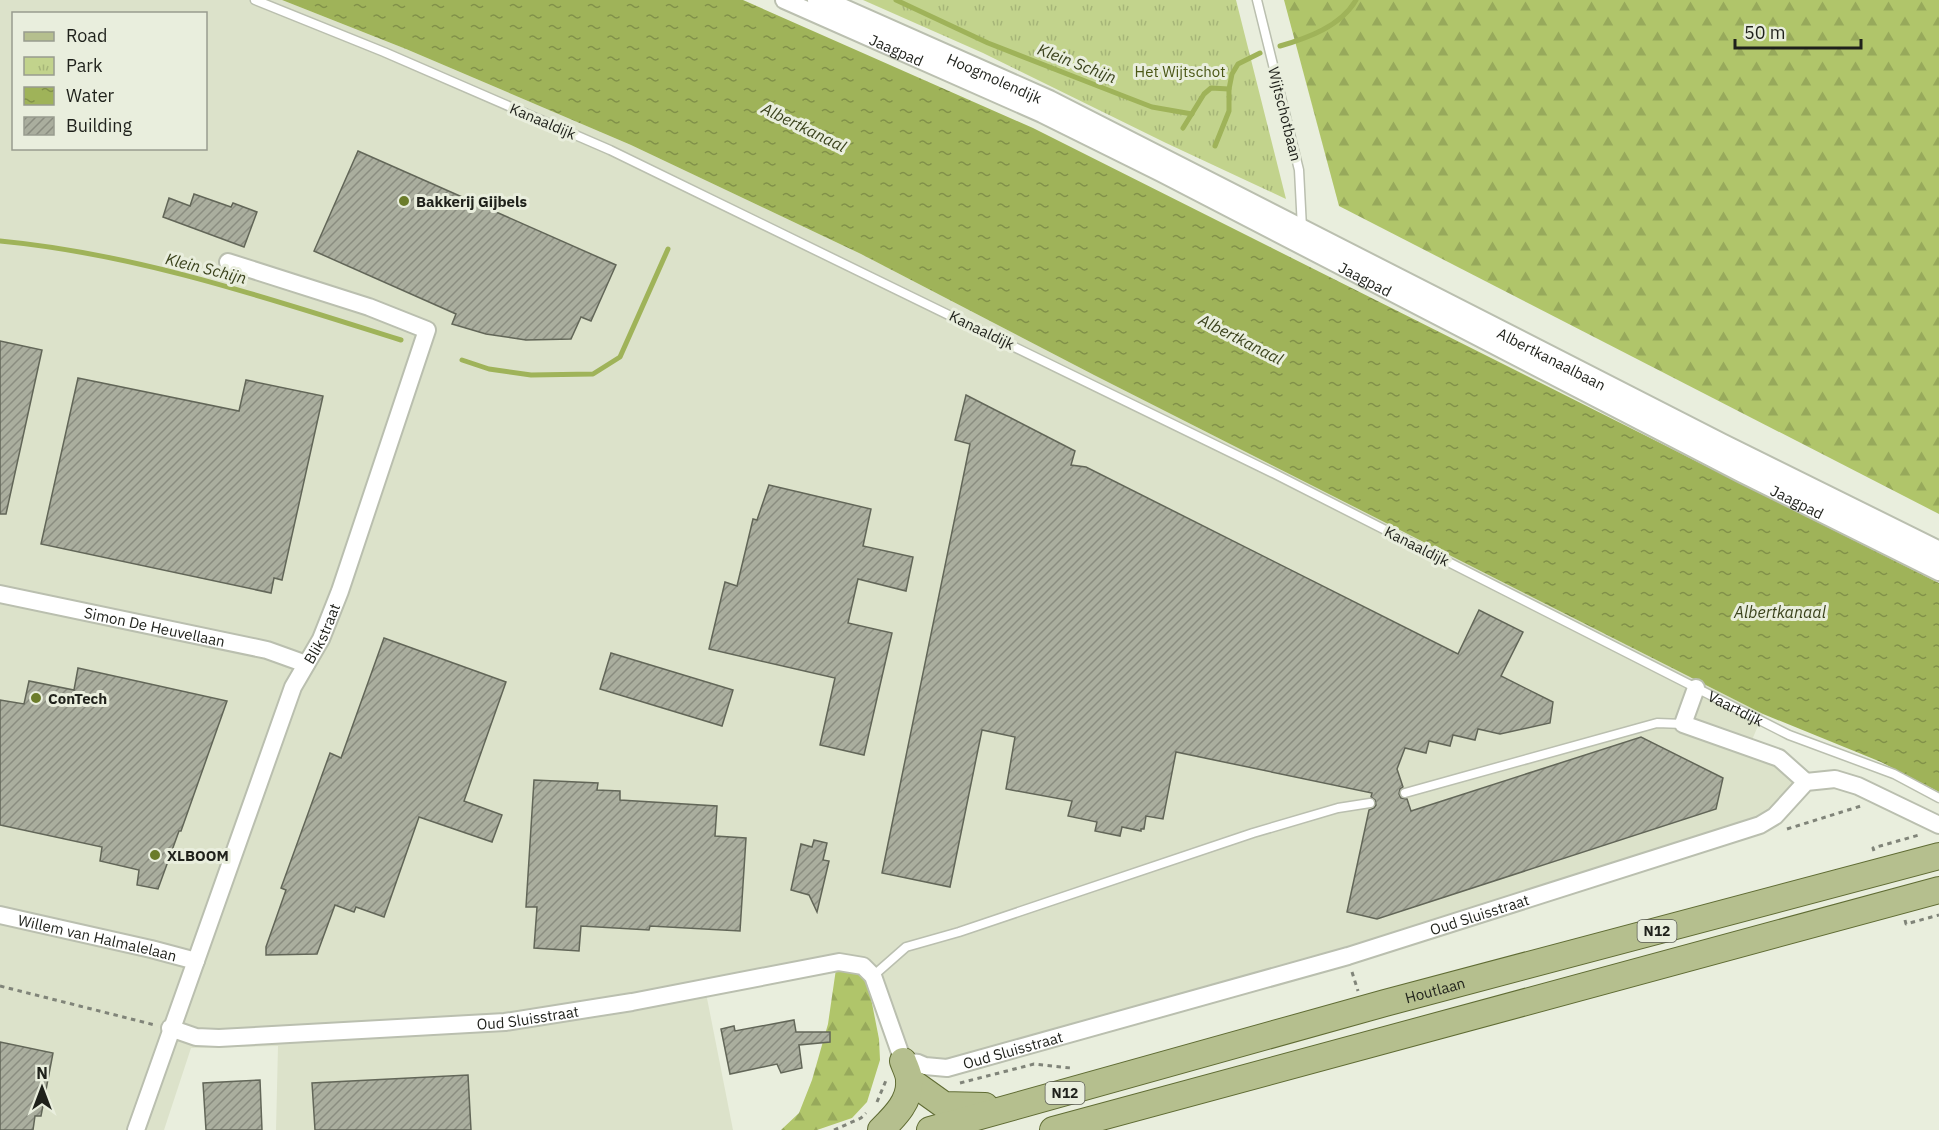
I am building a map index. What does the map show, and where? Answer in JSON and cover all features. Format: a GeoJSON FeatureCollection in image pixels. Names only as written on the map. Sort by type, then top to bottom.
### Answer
{"type":"FeatureCollection","features":[{"type":"Feature","properties":{"kind":"main road","name":"Houtlaan"},"geometry":{"type":"LineString","coordinates":[[930,1130],[1396,1000],[1934,858]]}},
{"type":"Feature","properties":{"kind":"main road","name":"N12"},"geometry":{"type":"LineString","coordinates":[[1053,1130],[1939,890]]}},
{"type":"Feature","properties":{"kind":"main road"},"geometry":{"type":"LineString","coordinates":[[906,1071],[944,1105],[1018,1106]]}},
{"type":"Feature","properties":{"kind":"main road"},"geometry":{"type":"LineString","coordinates":[[871,1124],[896,1116],[907,1098],[906,1071]]}},
{"type":"Feature","properties":{"kind":"street","name":"Jaagpad"},"geometry":{"type":"LineString","coordinates":[[784,0],[1042,114],[1161,173],[1721,463],[1939,572]]}},
{"type":"Feature","properties":{"kind":"street","name":"Hoogmolendijk"},"geometry":{"type":"LineString","coordinates":[[819,0],[1028,92],[1167,161]]}},
{"type":"Feature","properties":{"kind":"street","name":"Albertkanaalbaan"},"geometry":{"type":"LineString","coordinates":[[1167,161],[1721,445],[1939,553]]}},
{"type":"Feature","properties":{"kind":"street","name":"Blikstraat"},"geometry":{"type":"LineString","coordinates":[[136,1130],[170,1028],[293,687],[321,639],[340,591],[427,330],[369,307],[228,262]]}},
{"type":"Feature","properties":{"kind":"street","name":"Simon De Heuvellaan"},"geometry":{"type":"LineString","coordinates":[[0,594],[267,650],[306,664]]}},
{"type":"Feature","properties":{"kind":"street","name":"Vaartdijk"},"geometry":{"type":"LineString","coordinates":[[1696,688],[1683,724],[1779,758],[1806,782]]}},
{"type":"Feature","properties":{"kind":"street"},"geometry":{"type":"LineString","coordinates":[[1806,782],[1835,779],[1876,794],[1939,825]]}},
{"type":"Feature","properties":{"kind":"street","name":"Oud Sluisstraat"},"geometry":{"type":"LineString","coordinates":[[906,1071],[918,1063],[947,1068],[1348,956],[1760,825],[1775,816],[1806,782]]}},
{"type":"Feature","properties":{"kind":"street","name":"Willem van Halmalelaan"},"geometry":{"type":"LineString","coordinates":[[0,915],[140,946],[196,961]]}},
{"type":"Feature","properties":{"kind":"street","name":"Oud Sluisstraat"},"geometry":{"type":"LineString","coordinates":[[170,1028],[196,1036],[219,1038],[505,1022],[632,1002],[839,962],[863,966],[873,976]]}},
{"type":"Feature","properties":{"kind":"street"},"geometry":{"type":"LineString","coordinates":[[873,976],[906,1071]]}},
{"type":"Feature","properties":{"kind":"lane","name":"Kanaaldijk"},"geometry":{"type":"LineString","coordinates":[[255,0],[384,52],[621,155],[1275,474],[1696,688]]}},
{"type":"Feature","properties":{"kind":"lane","name":"Wijtschotbaan"},"geometry":{"type":"LineString","coordinates":[[1257,0],[1299,170],[1302,229]]}},
{"type":"Feature","properties":{"kind":"lane","name":"Vaartdijk"},"geometry":{"type":"LineString","coordinates":[[1696,688],[1789,735],[1894,774],[1939,798]]}},
{"type":"Feature","properties":{"kind":"lane"},"geometry":{"type":"LineString","coordinates":[[1405,793],[1657,723],[1683,724]]}},
{"type":"Feature","properties":{"kind":"lane"},"geometry":{"type":"LineString","coordinates":[[873,976],[906,947],[959,932],[1253,833],[1338,808],[1370,803]]}},
{"type":"Feature","properties":{"kind":"path"},"geometry":{"type":"LineString","coordinates":[[1873,848],[1922,834]]}},
{"type":"Feature","properties":{"kind":"path"},"geometry":{"type":"LineString","coordinates":[[1906,924],[1939,915]]}},
{"type":"Feature","properties":{"kind":"path"},"geometry":{"type":"LineString","coordinates":[[1351,967],[1359,996]]}},
{"type":"Feature","properties":{"kind":"path"},"geometry":{"type":"LineString","coordinates":[[0,986],[170,1028]]}},
{"type":"Feature","properties":{"kind":"path"},"geometry":{"type":"LineString","coordinates":[[834,1130],[871,1124]]}},
{"type":"Feature","properties":{"kind":"shaded area"},"geometry":{"type":"Polygon","coordinates":[[[0,0],[282,0],[406,49],[631,145],[861,254],[1094,375],[1763,714],[1749,747],[1806,782],[1760,825],[947,1068],[903,1061],[863,966],[705,988],[733,1130],[276,1130],[278,1046],[191,1048],[164,1130],[0,1130],[0,0]]]}},
{"type":"Feature","properties":{"kind":"green space","name":"Het Wijtschot"},"geometry":{"type":"Polygon","coordinates":[[[863,0],[1236,0],[1286,199],[983,53],[863,0]]]}},
{"type":"Feature","properties":{"kind":"green space"},"geometry":{"type":"Polygon","coordinates":[[[1284,0],[1939,0],[1939,514],[1339,206],[1284,0]]]}},
{"type":"Feature","properties":{"kind":"green space"},"geometry":{"type":"Polygon","coordinates":[[[836,969],[859,972],[869,988],[879,1039],[880,1060],[867,1102],[852,1118],[817,1130],[781,1130],[799,1113],[812,1080],[828,1024],[836,969]]]}},
{"type":"Feature","properties":{"kind":"water","name":"Albertkanaal"},"geometry":{"type":"Polygon","coordinates":[[[282,0],[743,0],[1033,128],[1939,583],[1939,792],[1881,762],[1763,714],[1094,375],[861,254],[631,145],[406,49],[282,0]]]}},
{"type":"Feature","properties":{"kind":"building","name":"Bakkerij Gijbels"},"geometry":{"type":"Polygon","coordinates":[[[358,151],[616,265],[591,321],[581,317],[571,339],[526,340],[486,334],[452,324],[456,314],[314,251],[358,151]]]}},
{"type":"Feature","properties":{"kind":"building"},"geometry":{"type":"Polygon","coordinates":[[[194,194],[231,207],[233,203],[257,212],[244,247],[163,217],[169,198],[190,206],[194,194]]]}},
{"type":"Feature","properties":{"kind":"building"},"geometry":{"type":"Polygon","coordinates":[[[0,341],[42,350],[6,514],[0,514],[0,341]]]}},
{"type":"Feature","properties":{"kind":"building"},"geometry":{"type":"Polygon","coordinates":[[[78,378],[239,411],[246,380],[323,396],[282,580],[274,578],[271,593],[41,544],[78,378]]]}},
{"type":"Feature","properties":{"kind":"building"},"geometry":{"type":"Polygon","coordinates":[[[966,395],[1075,451],[1071,465],[1086,467],[1458,654],[1479,610],[1523,632],[1501,676],[1553,702],[1550,723],[1500,734],[1478,729],[1475,740],[1453,735],[1450,746],[1429,741],[1426,753],[1405,748],[1397,769],[1403,787],[1399,794],[1401,798],[1407,799],[1411,811],[1641,737],[1723,778],[1716,809],[1377,919],[1347,912],[1369,810],[1376,805],[1375,800],[1371,797],[1372,793],[1176,752],[1163,819],[1146,816],[1144,829],[1141,831],[1122,827],[1120,836],[1095,831],[1097,822],[1068,816],[1072,801],[1006,789],[1015,737],[982,730],[950,887],[882,873],[970,444],[955,440],[966,395]]]}},
{"type":"Feature","properties":{"kind":"building"},"geometry":{"type":"Polygon","coordinates":[[[769,485],[871,509],[863,546],[913,557],[906,591],[858,579],[848,623],[892,633],[864,755],[820,745],[835,678],[709,649],[725,582],[737,586],[753,519],[757,520],[769,485]]]}},
{"type":"Feature","properties":{"kind":"building"},"geometry":{"type":"Polygon","coordinates":[[[384,638],[506,682],[464,801],[502,815],[492,842],[419,817],[384,917],[356,907],[354,912],[335,905],[317,954],[266,955],[266,947],[286,890],[281,888],[330,753],[341,758],[384,638]]]}},
{"type":"Feature","properties":{"kind":"building"},"geometry":{"type":"Polygon","coordinates":[[[611,653],[733,690],[722,726],[600,689],[611,653]]]}},
{"type":"Feature","properties":{"kind":"building"},"geometry":{"type":"Polygon","coordinates":[[[78,668],[227,701],[158,889],[137,885],[139,870],[100,861],[102,847],[0,825],[0,700],[24,704],[29,681],[74,690],[78,668]]]}},
{"type":"Feature","properties":{"kind":"building"},"geometry":{"type":"Polygon","coordinates":[[[534,780],[598,783],[597,790],[620,791],[620,800],[717,806],[715,836],[746,838],[740,931],[650,926],[649,930],[581,926],[579,951],[534,948],[537,907],[526,907],[534,780]]]}},
{"type":"Feature","properties":{"kind":"building"},"geometry":{"type":"Polygon","coordinates":[[[814,840],[827,843],[823,860],[829,861],[817,912],[809,895],[791,890],[801,844],[812,847],[814,840]]]}},
{"type":"Feature","properties":{"kind":"building"},"geometry":{"type":"Polygon","coordinates":[[[794,1020],[796,1032],[830,1032],[830,1042],[799,1045],[802,1068],[781,1073],[777,1064],[730,1074],[721,1029],[734,1026],[735,1031],[794,1020]]]}},
{"type":"Feature","properties":{"kind":"building"},"geometry":{"type":"Polygon","coordinates":[[[0,1042],[53,1053],[41,1116],[35,1116],[33,1130],[0,1130],[0,1042]]]}},
{"type":"Feature","properties":{"kind":"building"},"geometry":{"type":"Polygon","coordinates":[[[468,1075],[471,1130],[315,1130],[312,1083],[468,1075]]]}},
{"type":"Feature","properties":{"kind":"building"},"geometry":{"type":"Polygon","coordinates":[[[260,1080],[262,1130],[206,1130],[203,1083],[260,1080]]]}},
{"type":"Feature","properties":{"kind":"waterway","name":"Klein Schijn"},"geometry":{"type":"LineString","coordinates":[[896,0],[988,43],[1152,107],[1192,114]]}},
{"type":"Feature","properties":{"kind":"waterway","name":"Klein Schijn"},"geometry":{"type":"LineString","coordinates":[[1280,46],[1312,35],[1333,24],[1350,9],[1356,0]]}},
{"type":"Feature","properties":{"kind":"waterway"},"geometry":{"type":"LineString","coordinates":[[1215,146],[1229,111],[1232,74],[1238,64],[1260,53]]}},
{"type":"Feature","properties":{"kind":"waterway","name":"Klein Schijn"},"geometry":{"type":"LineString","coordinates":[[1183,128],[1204,94],[1211,88],[1229,89]]}},
{"type":"Feature","properties":{"kind":"waterway","name":"Klein Schijn"},"geometry":{"type":"LineString","coordinates":[[0,241],[51,247],[153,267],[253,294],[401,340]]}},
{"type":"Feature","properties":{"kind":"waterway","name":"Klein Schijn"},"geometry":{"type":"LineString","coordinates":[[462,360],[489,369],[531,375],[593,374],[620,357],[668,249]]}},
{"type":"Feature","properties":{"kind":"place","name":"Bakkerij Gijbels"},"geometry":{"type":"Point","coordinates":[404,201]}},
{"type":"Feature","properties":{"kind":"place","name":"ConTech"},"geometry":{"type":"Point","coordinates":[36,698]}},
{"type":"Feature","properties":{"kind":"place","name":"XLBOOM"},"geometry":{"type":"Point","coordinates":[155,855]}}]}
